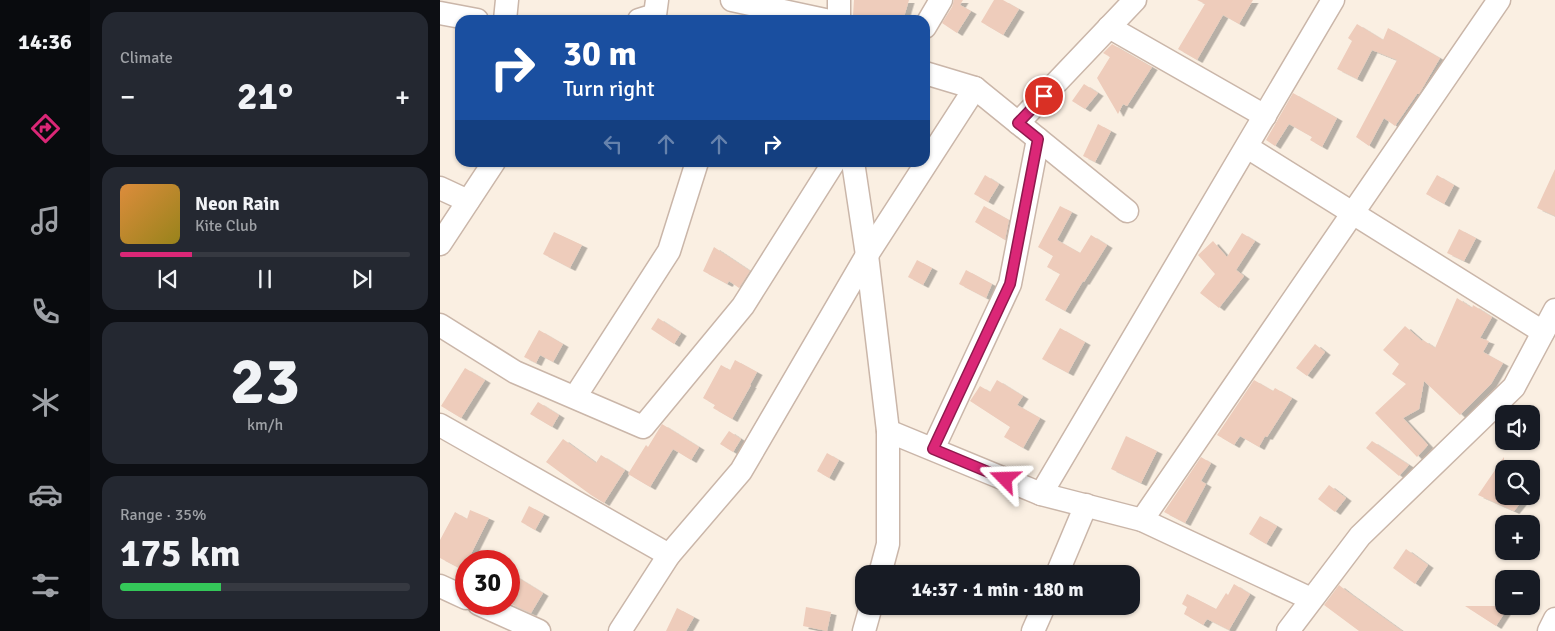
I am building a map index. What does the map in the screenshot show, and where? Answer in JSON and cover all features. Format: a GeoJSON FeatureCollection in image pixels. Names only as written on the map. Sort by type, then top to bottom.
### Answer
{"type":"FeatureCollection","features":[{"type":"Feature","properties":{"kind":"street"},"geometry":{"type":"LineString","coordinates":[[505,15],[508,0]]}},
{"type":"Feature","properties":{"kind":"street"},"geometry":{"type":"LineString","coordinates":[[655,15],[657,0]]}},
{"type":"Feature","properties":{"kind":"street"},"geometry":{"type":"LineString","coordinates":[[839,0],[839,15]]}},
{"type":"Feature","properties":{"kind":"street"},"geometry":{"type":"LineString","coordinates":[[930,19],[941,0]]}},
{"type":"Feature","properties":{"kind":"street"},"geometry":{"type":"LineString","coordinates":[[1018,123],[1135,0]]}},
{"type":"Feature","properties":{"kind":"street"},"geometry":{"type":"LineString","coordinates":[[1041,494],[1333,0]]}},
{"type":"Feature","properties":{"kind":"street"},"geometry":{"type":"LineString","coordinates":[[1142,520],[1499,0]]}},
{"type":"Feature","properties":{"kind":"street"},"geometry":{"type":"LineString","coordinates":[[741,8],[790,15]]}},
{"type":"Feature","properties":{"kind":"street"},"geometry":{"type":"LineString","coordinates":[[440,13],[455,16]]}},
{"type":"Feature","properties":{"kind":"street"},"geometry":{"type":"LineString","coordinates":[[1109,27],[1265,116]]}},
{"type":"Feature","properties":{"kind":"street"},"geometry":{"type":"LineString","coordinates":[[930,74],[975,88],[1127,211]]}},
{"type":"Feature","properties":{"kind":"street"},"geometry":{"type":"LineString","coordinates":[[930,158],[975,88]]}},
{"type":"Feature","properties":{"kind":"street"},"geometry":{"type":"LineString","coordinates":[[933,449],[1010,284],[1038,139]]}},
{"type":"Feature","properties":{"kind":"street"},"geometry":{"type":"LineString","coordinates":[[1247,147],[1543,332]]}},
{"type":"Feature","properties":{"kind":"street"},"geometry":{"type":"LineString","coordinates":[[440,244],[491,167]]}},
{"type":"Feature","properties":{"kind":"street"},"geometry":{"type":"LineString","coordinates":[[575,397],[669,250],[696,167]]}},
{"type":"Feature","properties":{"kind":"street"},"geometry":{"type":"LineString","coordinates":[[440,326],[515,372],[643,427],[743,306],[831,167]]}},
{"type":"Feature","properties":{"kind":"street"},"geometry":{"type":"LineString","coordinates":[[854,167],[868,255],[888,431],[888,544],[882,565]]}},
{"type":"Feature","properties":{"kind":"street"},"geometry":{"type":"LineString","coordinates":[[620,631],[669,555],[741,471],[868,255],[924,167]]}},
{"type":"Feature","properties":{"kind":"street"},"geometry":{"type":"LineString","coordinates":[[440,188],[468,201]]}},
{"type":"Feature","properties":{"kind":"street"},"geometry":{"type":"LineString","coordinates":[[1288,631],[1360,536],[1514,387],[1555,310]]}},
{"type":"Feature","properties":{"kind":"street"},"geometry":{"type":"LineString","coordinates":[[440,425],[669,555]]}},
{"type":"Feature","properties":{"kind":"street"},"geometry":{"type":"LineString","coordinates":[[888,431],[1041,494],[1142,520],[1312,599]]}},
{"type":"Feature","properties":{"kind":"street"},"geometry":{"type":"LineString","coordinates":[[1061,565],[1086,505]]}},
{"type":"Feature","properties":{"kind":"street"},"geometry":{"type":"LineString","coordinates":[[440,586],[455,593]]}},
{"type":"Feature","properties":{"kind":"street"},"geometry":{"type":"LineString","coordinates":[[503,615],[539,631]]}},
{"type":"Feature","properties":{"kind":"street"},"geometry":{"type":"LineString","coordinates":[[864,631],[868,615]]}},
{"type":"Feature","properties":{"kind":"street"},"geometry":{"type":"LineString","coordinates":[[1034,631],[1040,615]]}},
{"type":"Feature","properties":{"kind":"street"},"geometry":{"type":"LineString","coordinates":[[1548,631],[1555,619]]}},
{"type":"Feature","properties":{"kind":"building"},"geometry":{"type":"Polygon","coordinates":[[[854,0],[909,0],[904,15],[853,15],[854,0]]]}},
{"type":"Feature","properties":{"kind":"building"},"geometry":{"type":"Polygon","coordinates":[[[954,0],[963,0],[960,5],[971,11],[957,33],[942,23],[954,0]]]}},
{"type":"Feature","properties":{"kind":"building"},"geometry":{"type":"Polygon","coordinates":[[[994,0],[1003,0],[1019,9],[1003,35],[981,22],[994,0]]]}},
{"type":"Feature","properties":{"kind":"building"},"geometry":{"type":"Polygon","coordinates":[[[1197,0],[1253,0],[1239,24],[1223,15],[1197,60],[1178,49],[1205,4],[1197,0]]]}},
{"type":"Feature","properties":{"kind":"building"},"geometry":{"type":"Polygon","coordinates":[[[1357,24],[1383,40],[1388,28],[1440,58],[1419,94],[1417,94],[1395,126],[1384,118],[1369,146],[1356,137],[1397,60],[1372,50],[1357,79],[1337,69],[1352,41],[1348,38],[1357,24]]]}},
{"type":"Feature","properties":{"kind":"building"},"geometry":{"type":"Polygon","coordinates":[[[1112,44],[1152,67],[1127,106],[1123,104],[1118,114],[1097,78],[1110,57],[1103,53],[1112,44]]]}},
{"type":"Feature","properties":{"kind":"building"},"geometry":{"type":"Polygon","coordinates":[[[1084,84],[1098,93],[1085,109],[1072,101],[1084,84]]]}},
{"type":"Feature","properties":{"kind":"building"},"geometry":{"type":"Polygon","coordinates":[[[1293,93],[1337,118],[1322,147],[1310,140],[1312,137],[1289,124],[1275,146],[1266,140],[1293,93]]]}},
{"type":"Feature","properties":{"kind":"building"},"geometry":{"type":"Polygon","coordinates":[[[1098,124],[1111,131],[1095,162],[1083,156],[1098,124]]]}},
{"type":"Feature","properties":{"kind":"building"},"geometry":{"type":"Polygon","coordinates":[[[1555,169],[1555,216],[1537,208],[1555,169]]]}},
{"type":"Feature","properties":{"kind":"building"},"geometry":{"type":"Polygon","coordinates":[[[985,175],[999,184],[988,202],[974,194],[985,175]]]}},
{"type":"Feature","properties":{"kind":"building"},"geometry":{"type":"Polygon","coordinates":[[[1437,175],[1454,185],[1444,204],[1426,194],[1437,175]]]}},
{"type":"Feature","properties":{"kind":"building"},"geometry":{"type":"Polygon","coordinates":[[[984,206],[1009,220],[1005,240],[975,222],[984,206]]]}},
{"type":"Feature","properties":{"kind":"building"},"geometry":{"type":"Polygon","coordinates":[[[1060,206],[1072,212],[1057,240],[1080,253],[1091,235],[1107,245],[1065,311],[1045,300],[1060,274],[1047,267],[1053,256],[1038,247],[1060,206]]]}},
{"type":"Feature","properties":{"kind":"building"},"geometry":{"type":"Polygon","coordinates":[[[1459,229],[1476,238],[1464,261],[1447,253],[1459,229]]]}},
{"type":"Feature","properties":{"kind":"building"},"geometry":{"type":"Polygon","coordinates":[[[554,232],[582,245],[570,268],[543,254],[554,232]]]}},
{"type":"Feature","properties":{"kind":"building"},"geometry":{"type":"Polygon","coordinates":[[[1242,233],[1255,241],[1236,270],[1244,276],[1219,308],[1200,293],[1215,274],[1198,255],[1213,241],[1227,257],[1242,233]]]}},
{"type":"Feature","properties":{"kind":"building"},"geometry":{"type":"Polygon","coordinates":[[[714,247],[750,271],[739,288],[729,281],[727,284],[703,271],[714,247]]]}},
{"type":"Feature","properties":{"kind":"building"},"geometry":{"type":"Polygon","coordinates":[[[917,260],[932,268],[923,285],[908,277],[917,260]]]}},
{"type":"Feature","properties":{"kind":"building"},"geometry":{"type":"Polygon","coordinates":[[[966,270],[992,284],[986,298],[959,284],[966,270]]]}},
{"type":"Feature","properties":{"kind":"building"},"geometry":{"type":"Polygon","coordinates":[[[1457,298],[1472,308],[1473,305],[1492,317],[1480,338],[1489,341],[1483,352],[1503,363],[1491,384],[1460,415],[1424,381],[1419,409],[1403,418],[1428,445],[1417,457],[1375,413],[1406,384],[1392,374],[1399,364],[1383,350],[1405,326],[1422,341],[1435,348],[1457,298]]]}},
{"type":"Feature","properties":{"kind":"building"},"geometry":{"type":"Polygon","coordinates":[[[658,318],[681,333],[674,344],[651,329],[658,318]]]}},
{"type":"Feature","properties":{"kind":"building"},"geometry":{"type":"Polygon","coordinates":[[[1060,328],[1085,342],[1068,373],[1042,359],[1060,328]]]}},
{"type":"Feature","properties":{"kind":"building"},"geometry":{"type":"Polygon","coordinates":[[[539,330],[563,344],[553,362],[540,355],[536,363],[524,357],[539,330]]]}},
{"type":"Feature","properties":{"kind":"building"},"geometry":{"type":"Polygon","coordinates":[[[1315,344],[1325,352],[1307,376],[1296,368],[1315,344]]]}},
{"type":"Feature","properties":{"kind":"building"},"geometry":{"type":"Polygon","coordinates":[[[735,360],[757,372],[732,419],[713,408],[715,405],[703,398],[721,365],[730,370],[735,360]]]}},
{"type":"Feature","properties":{"kind":"building"},"geometry":{"type":"Polygon","coordinates":[[[465,368],[485,380],[461,418],[441,406],[465,368]]]}},
{"type":"Feature","properties":{"kind":"building"},"geometry":{"type":"Polygon","coordinates":[[[997,380],[1023,396],[1017,405],[1040,418],[1023,448],[1004,437],[1010,427],[970,401],[980,386],[990,392],[997,380]]]}},
{"type":"Feature","properties":{"kind":"building"},"geometry":{"type":"Polygon","coordinates":[[[1254,380],[1273,391],[1275,388],[1292,398],[1259,447],[1240,436],[1234,445],[1217,435],[1254,380]]]}},
{"type":"Feature","properties":{"kind":"building"},"geometry":{"type":"Polygon","coordinates":[[[538,402],[559,415],[552,427],[530,414],[538,402]]]}},
{"type":"Feature","properties":{"kind":"building"},"geometry":{"type":"Polygon","coordinates":[[[662,424],[699,447],[691,460],[673,449],[650,487],[628,474],[662,424]]]}},
{"type":"Feature","properties":{"kind":"building"},"geometry":{"type":"Polygon","coordinates":[[[729,431],[741,439],[733,452],[720,444],[729,431]]]}},
{"type":"Feature","properties":{"kind":"building"},"geometry":{"type":"Polygon","coordinates":[[[1126,436],[1157,451],[1141,483],[1111,469],[1126,436]]]}},
{"type":"Feature","properties":{"kind":"building"},"geometry":{"type":"Polygon","coordinates":[[[563,439],[596,463],[601,455],[625,470],[604,503],[546,462],[563,439]]]}},
{"type":"Feature","properties":{"kind":"building"},"geometry":{"type":"Polygon","coordinates":[[[1372,441],[1409,465],[1399,476],[1366,448],[1372,441]]]}},
{"type":"Feature","properties":{"kind":"building"},"geometry":{"type":"Polygon","coordinates":[[[827,453],[839,460],[829,478],[817,471],[827,453]]]}},
{"type":"Feature","properties":{"kind":"building"},"geometry":{"type":"Polygon","coordinates":[[[1201,457],[1211,463],[1201,481],[1206,484],[1185,523],[1164,512],[1201,457]]]}},
{"type":"Feature","properties":{"kind":"building"},"geometry":{"type":"Polygon","coordinates":[[[1495,470],[1495,503],[1478,495],[1495,470]]]}},
{"type":"Feature","properties":{"kind":"building"},"geometry":{"type":"Polygon","coordinates":[[[1329,485],[1346,498],[1335,512],[1318,499],[1329,485]]]}},
{"type":"Feature","properties":{"kind":"building"},"geometry":{"type":"Polygon","coordinates":[[[1500,505],[1519,505],[1514,511],[1500,505]]]}},
{"type":"Feature","properties":{"kind":"building"},"geometry":{"type":"Polygon","coordinates":[[[529,506],[544,514],[535,530],[521,522],[529,506]]]}},
{"type":"Feature","properties":{"kind":"building"},"geometry":{"type":"Polygon","coordinates":[[[470,510],[489,518],[473,550],[455,550],[455,566],[440,558],[440,540],[455,512],[467,519],[470,510]]]}},
{"type":"Feature","properties":{"kind":"building"},"geometry":{"type":"Polygon","coordinates":[[[1260,516],[1277,526],[1266,544],[1249,534],[1260,516]]]}},
{"type":"Feature","properties":{"kind":"building"},"geometry":{"type":"Polygon","coordinates":[[[1406,549],[1428,565],[1415,584],[1393,568],[1406,549]]]}},
{"type":"Feature","properties":{"kind":"building"},"geometry":{"type":"Polygon","coordinates":[[[520,579],[543,593],[531,613],[520,608],[520,579]]]}},
{"type":"Feature","properties":{"kind":"building"},"geometry":{"type":"Polygon","coordinates":[[[1234,584],[1250,594],[1229,630],[1207,619],[1203,625],[1184,614],[1187,607],[1182,604],[1187,594],[1216,609],[1226,593],[1228,595],[1234,584]]]}},
{"type":"Feature","properties":{"kind":"building"},"geometry":{"type":"Polygon","coordinates":[[[1339,585],[1402,631],[1359,631],[1324,605],[1339,585]]]}},
{"type":"Feature","properties":{"kind":"building"},"geometry":{"type":"Polygon","coordinates":[[[1465,606],[1495,606],[1495,615],[1503,615],[1496,626],[1465,606]]]}},
{"type":"Feature","properties":{"kind":"building"},"geometry":{"type":"Polygon","coordinates":[[[806,607],[831,612],[827,631],[803,626],[806,607]]]}},
{"type":"Feature","properties":{"kind":"building"},"geometry":{"type":"Polygon","coordinates":[[[677,608],[694,617],[686,631],[666,631],[677,608]]]}},
{"type":"Feature","properties":{"kind":"route"},"geometry":{"type":"LineString","coordinates":[[1005,479],[933,449],[1010,284],[1038,139],[1018,123],[1044,96]]}}]}
